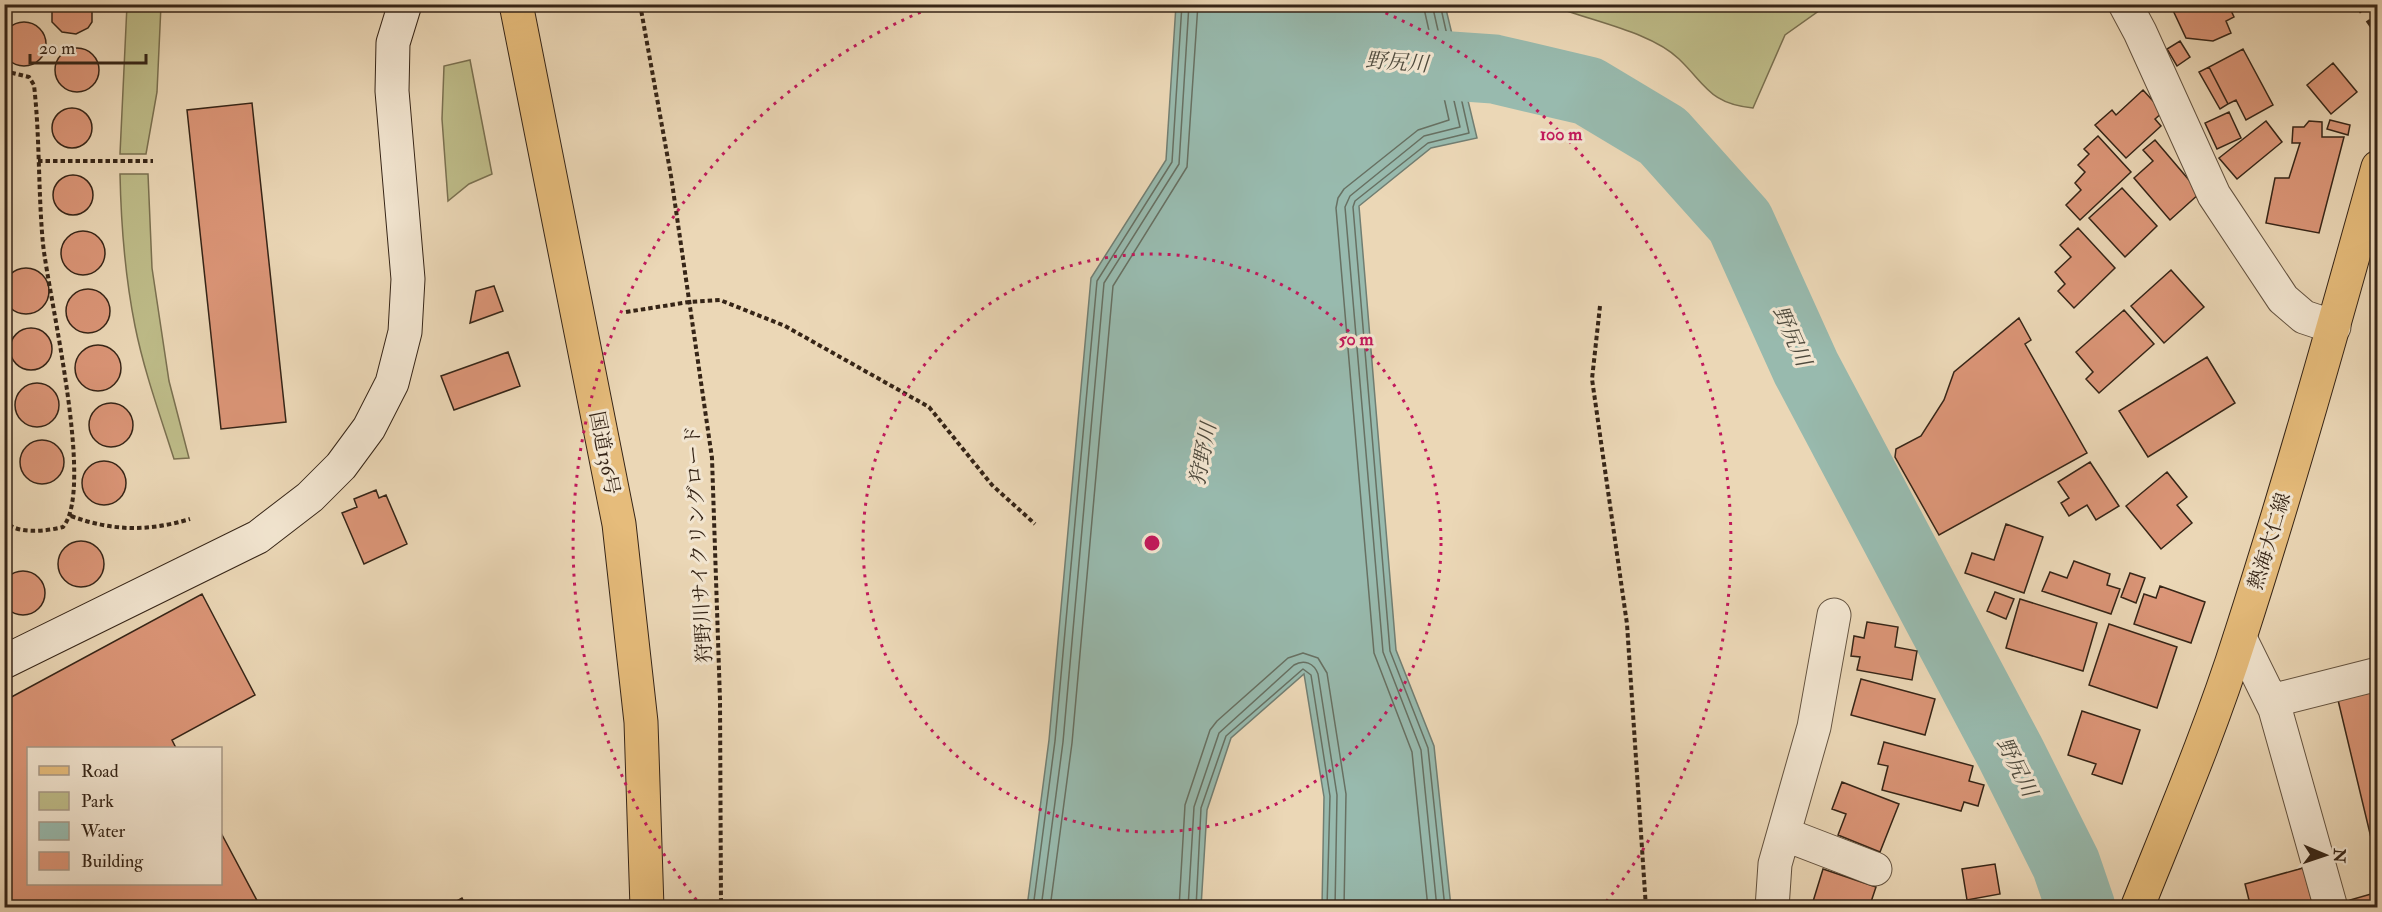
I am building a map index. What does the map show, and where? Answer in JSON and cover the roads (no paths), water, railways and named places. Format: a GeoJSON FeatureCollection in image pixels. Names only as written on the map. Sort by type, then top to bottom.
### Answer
{"type":"FeatureCollection","features":[{"type":"Feature","properties":{"kind":"main road","name":"国道136号"},"geometry":{"type":"LineString","coordinates":[[516,4],[619,524],[641,722],[647,908]]}},
{"type":"Feature","properties":{"kind":"main road","name":"熱海大仁線"},"geometry":{"type":"LineString","coordinates":[[2137,908],[2200,751],[2240,638],[2334,327],[2378,167]]}},
{"type":"Feature","properties":{"kind":"street"},"geometry":{"type":"LineString","coordinates":[[4,662],[258,537],[310,497],[341,466],[369,428],[392,383],[405,332],[408,279],[392,91],[393,43],[405,4]]}},
{"type":"Feature","properties":{"kind":"street"},"geometry":{"type":"LineString","coordinates":[[2125,4],[2214,195],[2283,299],[2304,317],[2334,327]]}},
{"type":"Feature","properties":{"kind":"street"},"geometry":{"type":"LineString","coordinates":[[1772,908],[1775,864],[1814,727],[1834,615]]}},
{"type":"Feature","properties":{"kind":"street"},"geometry":{"type":"LineString","coordinates":[[2240,638],[2271,701],[2331,908]]}},
{"type":"Feature","properties":{"kind":"street"},"geometry":{"type":"LineString","coordinates":[[2271,701],[2378,674]]}},
{"type":"Feature","properties":{"kind":"street"},"geometry":{"type":"LineString","coordinates":[[1784,834],[1875,869]]}},
{"type":"Feature","properties":{"kind":"water","name":"狩野川"},"geometry":{"type":"Polygon","coordinates":[[[1176,5],[1445,5],[1477,138],[1431,148],[1359,206],[1396,650],[1434,746],[1451,907],[1322,907],[1324,797],[1304,674],[1231,738],[1207,810],[1201,907],[1027,907],[1049,740],[1091,278],[1166,160],[1176,5]]]}},
{"type":"Feature","properties":{"kind":"waterway","name":"野尻川"},"geometry":{"type":"LineString","coordinates":[[1364,60],[1494,69],[1588,91],[1663,136],[1740,222],[1806,368],[2011,754],[2066,864],[2081,908]]}},
{"type":"Feature","properties":{"kind":"railway"},"geometry":{"type":"LineString","coordinates":[[2356,4],[2378,35]]}}]}
